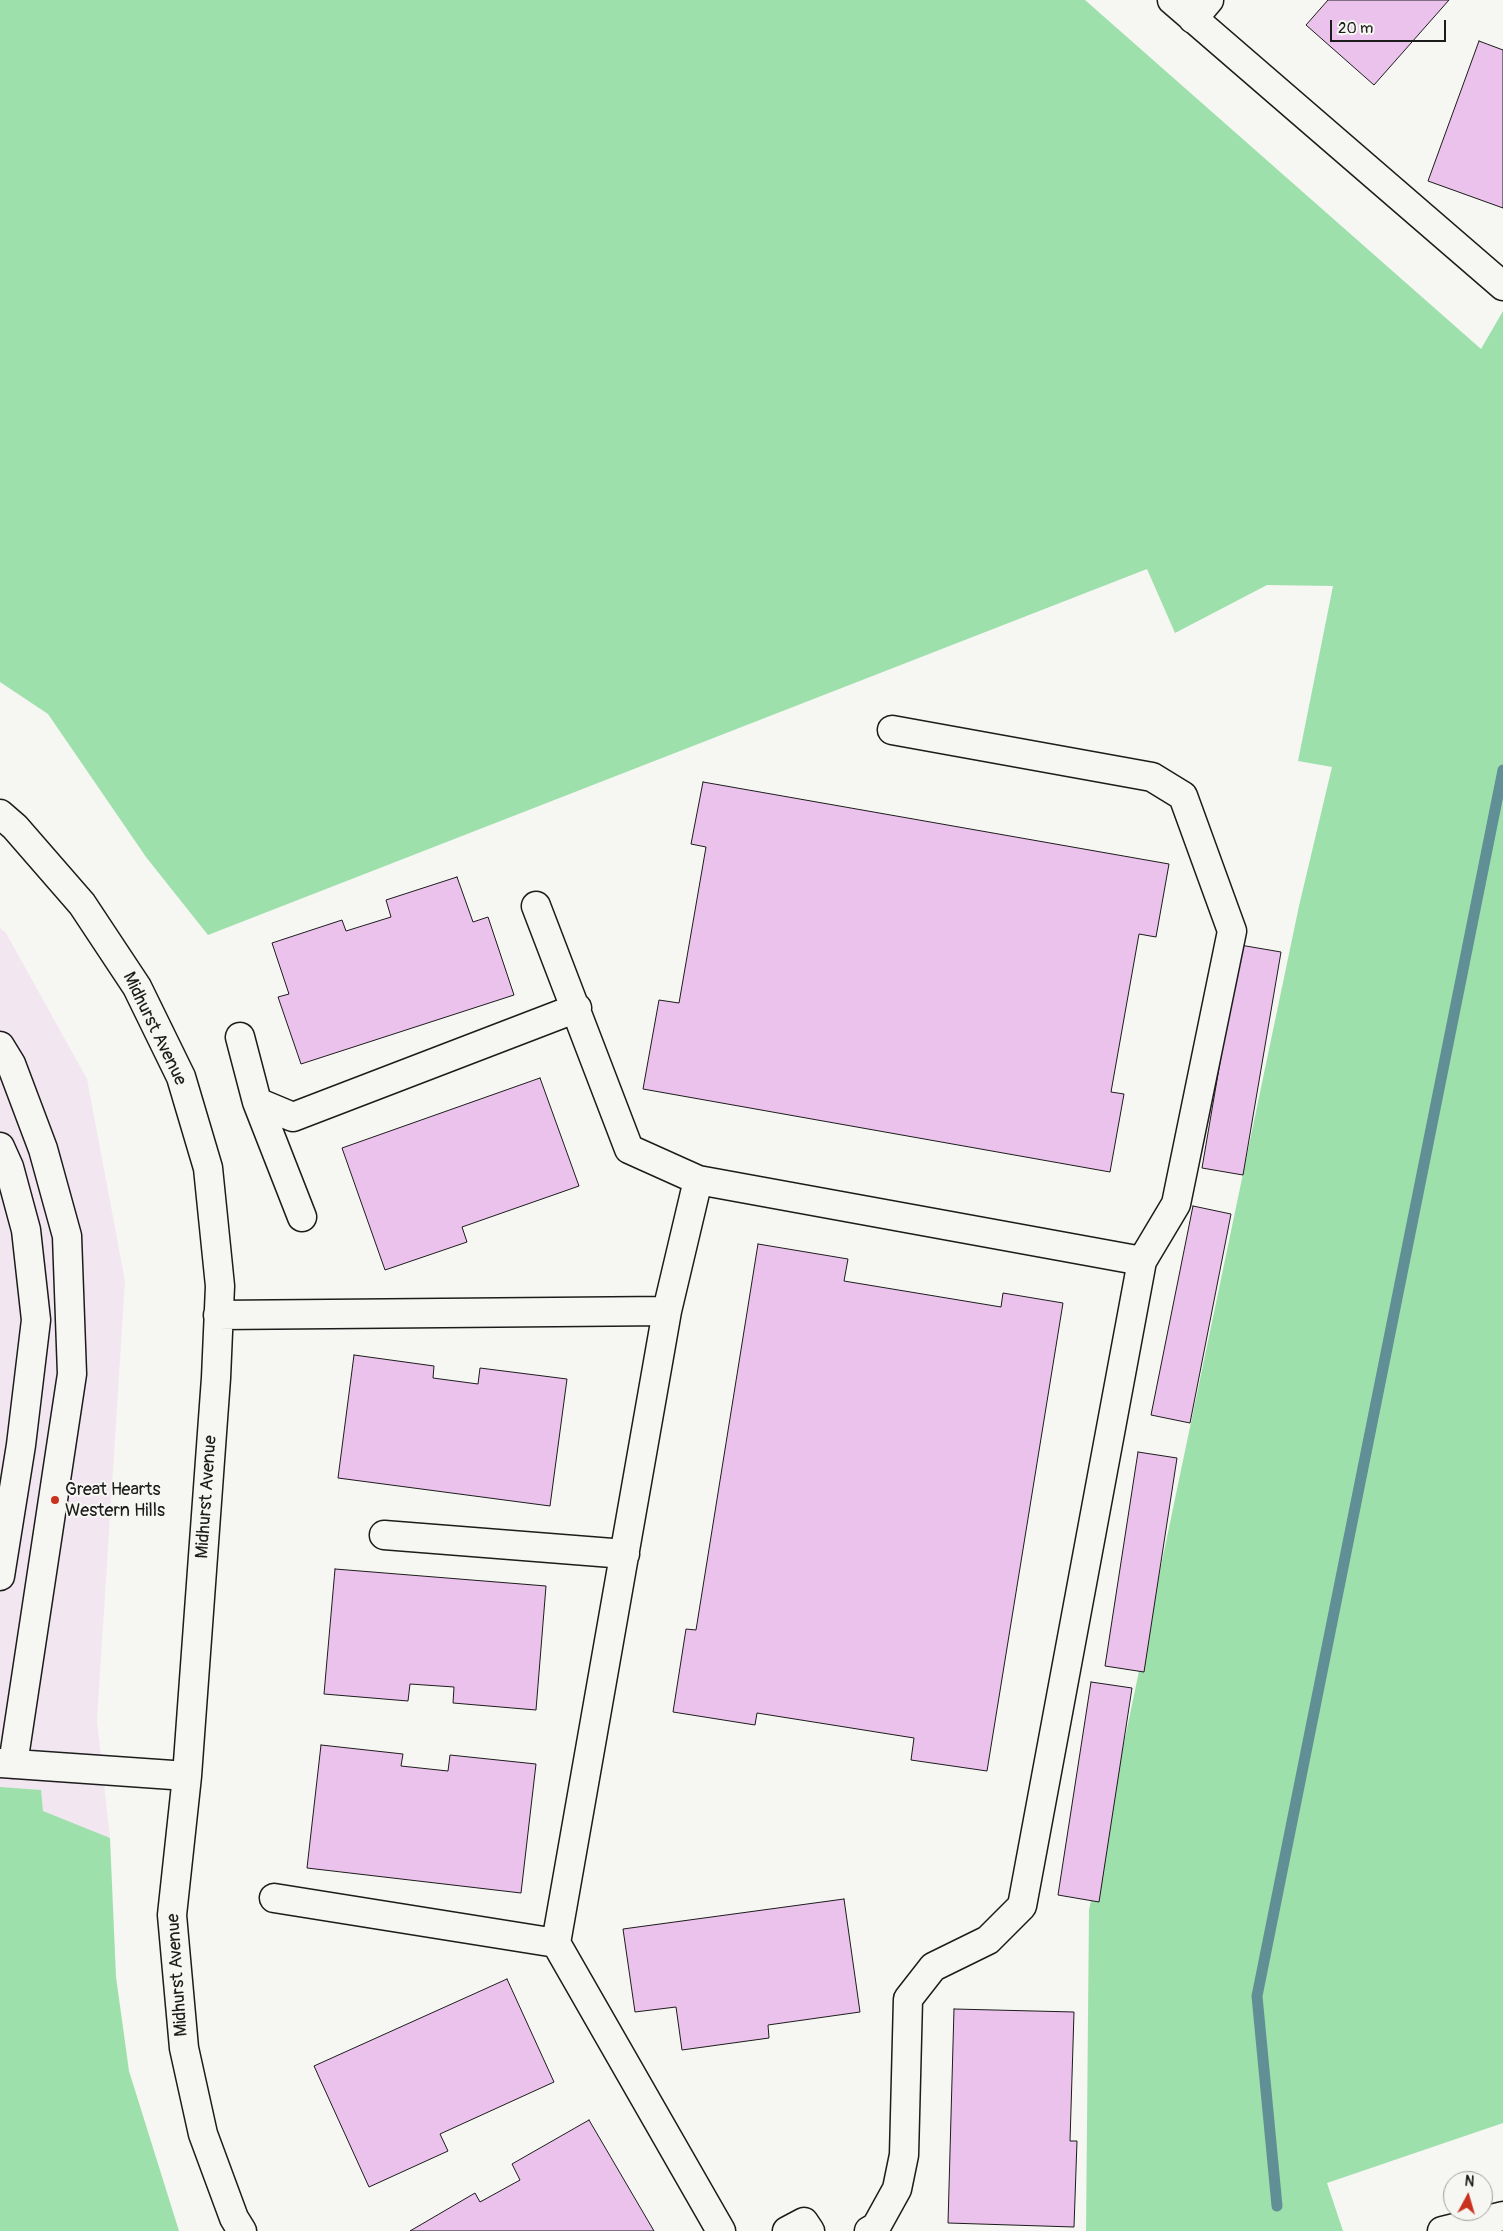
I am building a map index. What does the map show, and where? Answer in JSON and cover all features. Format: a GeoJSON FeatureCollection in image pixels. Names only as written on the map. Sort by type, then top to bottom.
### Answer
{"type":"FeatureCollection","features":[{"type":"Feature","properties":{"kind":"street"},"geometry":{"type":"LineString","coordinates":[[1172,0],[1201,9],[1503,286]]}},
{"type":"Feature","properties":{"kind":"street"},"geometry":{"type":"LineString","coordinates":[[870,2231],[876,2227],[897,2189],[904,2155],[908,1999],[932,1967],[988,1940],[1022,1906],[1142,1261],[1176,1204],[1232,931],[1183,796],[1152,777],[892,730]]}},
{"type":"Feature","properties":{"kind":"street","name":"Midhurst Avenue"},"geometry":{"type":"LineString","coordinates":[[0,814],[15,827],[82,904],[137,987],[181,1077],[208,1168],[220,1286],[216,1378],[187,1776],[172,1915],[184,2048],[203,2134],[234,2218],[242,2231]]}},
{"type":"Feature","properties":{"kind":"street"},"geometry":{"type":"LineString","coordinates":[[536,906],[577,1008],[629,1149],[698,1180],[1142,1261]]}},
{"type":"Feature","properties":{"kind":"street"},"geometry":{"type":"LineString","coordinates":[[257,1102],[293,1117],[577,1008]]}},
{"type":"Feature","properties":{"kind":"street"},"geometry":{"type":"LineString","coordinates":[[240,1037],[257,1102],[302,1217]]}},
{"type":"Feature","properties":{"kind":"street"},"geometry":{"type":"LineString","coordinates":[[0,1046],[11,1064],[43,1149],[67,1236],[72,1374],[7,1764],[187,1776]]}},
{"type":"Feature","properties":{"kind":"street"},"geometry":{"type":"LineString","coordinates":[[0,1147],[9,1166],[26,1230],[36,1320],[21,1445],[0,1576]]}},
{"type":"Feature","properties":{"kind":"street"},"geometry":{"type":"LineString","coordinates":[[698,1180],[667,1310],[556,1944],[721,2231]]}},
{"type":"Feature","properties":{"kind":"street"},"geometry":{"type":"LineString","coordinates":[[218,1315],[667,1310]]}},
{"type":"Feature","properties":{"kind":"street"},"geometry":{"type":"LineString","coordinates":[[384,1535],[625,1554]]}},
{"type":"Feature","properties":{"kind":"street"},"geometry":{"type":"LineString","coordinates":[[274,1898],[556,1944]]}},
{"type":"Feature","properties":{"kind":"street"},"geometry":{"type":"LineString","coordinates":[[1442,2231],[1503,2216]]}},
{"type":"Feature","properties":{"kind":"street"},"geometry":{"type":"LineString","coordinates":[[787,2231],[804,2222],[810,2231]]}},
{"type":"Feature","properties":{"kind":"shaded area","name":"Great Hearts Western Hills"},"geometry":{"type":"Polygon","coordinates":[[[0,928],[6,933],[87,1079],[125,1281],[97,1720],[110,1838],[0,1827],[0,928]]]}},
{"type":"Feature","properties":{"kind":"green space"},"geometry":{"type":"Polygon","coordinates":[[[0,0],[1085,0],[1481,349],[1503,311],[1503,2123],[1327,2183],[1343,2231],[1086,2231],[1089,1910],[1299,906],[1332,767],[1298,761],[1333,586],[1267,585],[1175,633],[1147,569],[208,935],[146,857],[48,714],[0,682],[0,0]]]}},
{"type":"Feature","properties":{"kind":"green space"},"geometry":{"type":"Polygon","coordinates":[[[0,1787],[41,1790],[43,1811],[110,1838],[116,1977],[129,2071],[179,2231],[0,2231],[0,1787]]]}},
{"type":"Feature","properties":{"kind":"building"},"geometry":{"type":"Polygon","coordinates":[[[1328,0],[1449,0],[1374,85],[1306,25],[1328,0]]]}},
{"type":"Feature","properties":{"kind":"building"},"geometry":{"type":"Polygon","coordinates":[[[1479,41],[1503,50],[1503,208],[1428,181],[1479,41]]]}},
{"type":"Feature","properties":{"kind":"building"},"geometry":{"type":"Polygon","coordinates":[[[703,782],[1169,864],[1156,937],[1139,934],[1111,1092],[1124,1094],[1110,1172],[643,1089],[659,1000],[679,1003],[706,847],[691,844],[703,782]]]}},
{"type":"Feature","properties":{"kind":"building"},"geometry":{"type":"Polygon","coordinates":[[[457,877],[473,922],[488,917],[514,995],[301,1064],[278,997],[289,994],[272,943],[342,920],[346,931],[391,917],[386,900],[457,877]]]}},
{"type":"Feature","properties":{"kind":"building"},"geometry":{"type":"Polygon","coordinates":[[[1240,945],[1281,952],[1243,1175],[1202,1168],[1240,945]]]}},
{"type":"Feature","properties":{"kind":"building"},"geometry":{"type":"Polygon","coordinates":[[[540,1078],[579,1186],[462,1227],[467,1242],[385,1270],[342,1148],[540,1078]]]}},
{"type":"Feature","properties":{"kind":"building"},"geometry":{"type":"Polygon","coordinates":[[[1193,1206],[1231,1214],[1190,1423],[1151,1415],[1193,1206]]]}},
{"type":"Feature","properties":{"kind":"building"},"geometry":{"type":"Polygon","coordinates":[[[758,1244],[848,1259],[844,1281],[1001,1307],[1003,1293],[1063,1303],[987,1771],[911,1760],[914,1738],[757,1713],[755,1725],[673,1712],[686,1629],[696,1630],[758,1244]]]}},
{"type":"Feature","properties":{"kind":"building"},"geometry":{"type":"Polygon","coordinates":[[[354,1355],[434,1366],[433,1378],[478,1384],[480,1368],[567,1379],[550,1506],[338,1478],[354,1355]]]}},
{"type":"Feature","properties":{"kind":"building"},"geometry":{"type":"Polygon","coordinates":[[[1138,1452],[1177,1458],[1144,1672],[1105,1666],[1138,1452]]]}},
{"type":"Feature","properties":{"kind":"building"},"geometry":{"type":"Polygon","coordinates":[[[335,1569],[546,1586],[536,1710],[453,1703],[454,1687],[410,1684],[408,1701],[324,1694],[335,1569]]]}},
{"type":"Feature","properties":{"kind":"building"},"geometry":{"type":"Polygon","coordinates":[[[1091,1682],[1132,1688],[1099,1902],[1058,1895],[1091,1682]]]}},
{"type":"Feature","properties":{"kind":"building"},"geometry":{"type":"Polygon","coordinates":[[[321,1745],[403,1754],[401,1766],[448,1771],[450,1755],[536,1764],[521,1893],[307,1868],[321,1745]]]}},
{"type":"Feature","properties":{"kind":"building"},"geometry":{"type":"Polygon","coordinates":[[[844,1899],[860,2012],[768,2025],[769,2038],[682,2050],[676,2007],[635,2012],[623,1929],[844,1899]]]}},
{"type":"Feature","properties":{"kind":"building"},"geometry":{"type":"Polygon","coordinates":[[[507,1979],[554,2082],[440,2134],[448,2151],[369,2187],[314,2066],[507,1979]]]}},
{"type":"Feature","properties":{"kind":"building"},"geometry":{"type":"Polygon","coordinates":[[[954,2009],[1074,2012],[1070,2141],[1077,2141],[1074,2227],[948,2223],[954,2009]]]}},
{"type":"Feature","properties":{"kind":"building"},"geometry":{"type":"Polygon","coordinates":[[[589,2120],[654,2231],[410,2231],[475,2193],[480,2202],[520,2180],[512,2164],[589,2120]]]}},
{"type":"Feature","properties":{"kind":"waterway"},"geometry":{"type":"LineString","coordinates":[[1277,2206],[1257,1996],[1503,770]]}},
{"type":"Feature","properties":{"kind":"place","name":"Great Hearts Western Hills"},"geometry":{"type":"Point","coordinates":[55,1500]}}]}
